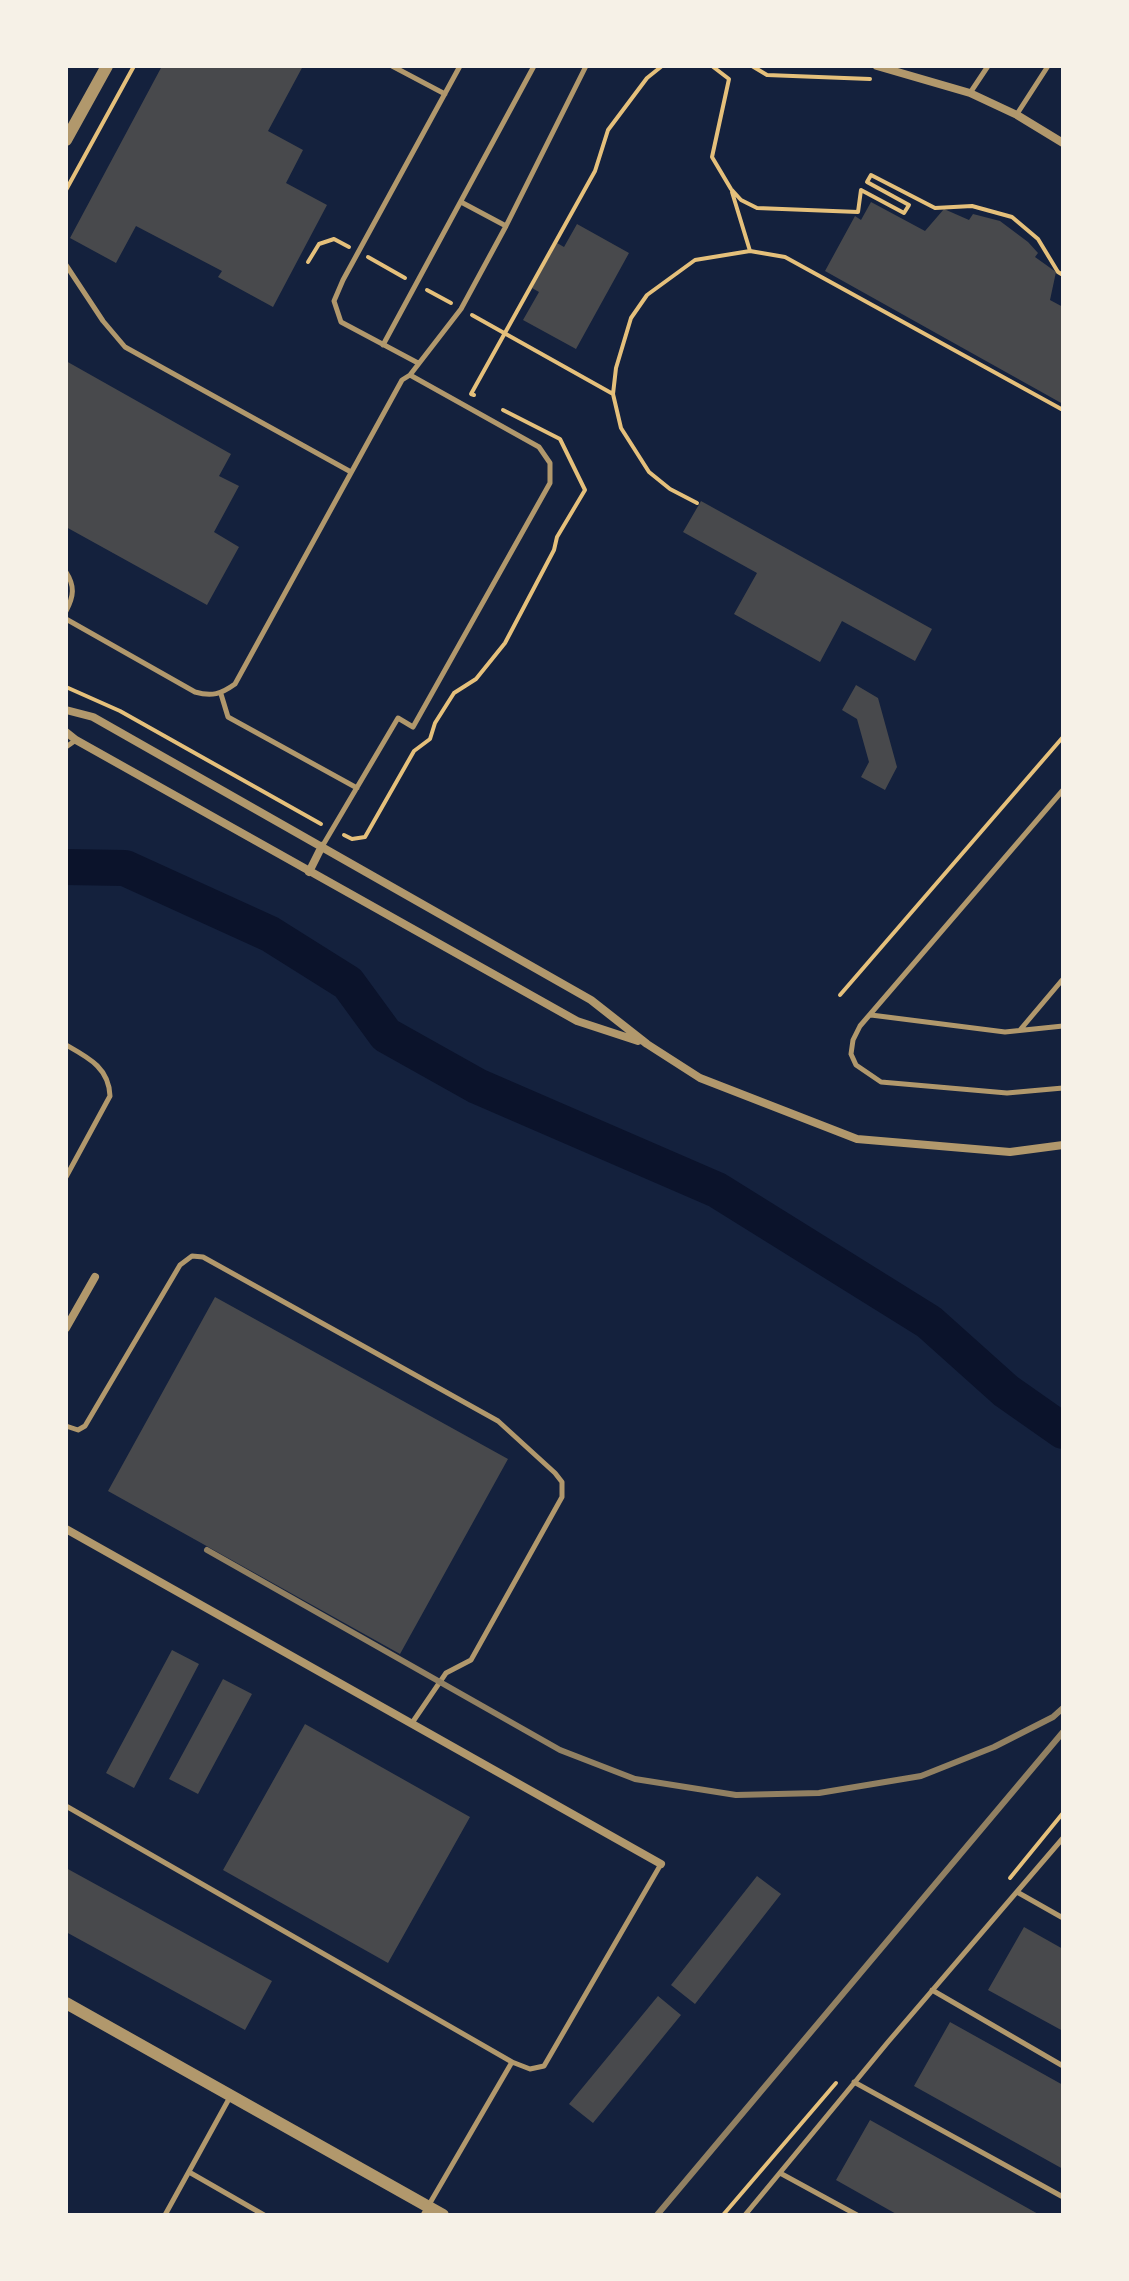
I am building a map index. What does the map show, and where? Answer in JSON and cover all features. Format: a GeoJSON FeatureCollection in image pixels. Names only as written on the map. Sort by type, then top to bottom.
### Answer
{"type":"FeatureCollection","features":[{"type":"Feature","properties":{"kind":"street"},"geometry":{"type":"LineString","coordinates":[[66,140],[107,66]]}},
{"type":"Feature","properties":{"kind":"street"},"geometry":{"type":"LineString","coordinates":[[877,66],[970,93],[1017,115],[1063,143]]}},
{"type":"Feature","properties":{"kind":"street"},"geometry":{"type":"LineString","coordinates":[[66,710],[93,717],[591,1000],[647,1044],[700,1078],[857,1139],[1010,1152],[1063,1145]]}},
{"type":"Feature","properties":{"kind":"street"},"geometry":{"type":"LineString","coordinates":[[66,732],[577,1021],[647,1044]]}},
{"type":"Feature","properties":{"kind":"street"},"geometry":{"type":"LineString","coordinates":[[309,872],[322,846]]}},
{"type":"Feature","properties":{"kind":"street"},"geometry":{"type":"LineString","coordinates":[[66,1328],[95,1277]]}},
{"type":"Feature","properties":{"kind":"street"},"geometry":{"type":"LineString","coordinates":[[66,1529],[661,1864]]}},
{"type":"Feature","properties":{"kind":"street"},"geometry":{"type":"LineString","coordinates":[[66,2003],[232,2095],[425,2210],[443,2215]]}},
{"type":"Feature","properties":{"kind":"lane"},"geometry":{"type":"LineString","coordinates":[[392,66],[445,94]]}},
{"type":"Feature","properties":{"kind":"lane"},"geometry":{"type":"LineString","coordinates":[[418,363],[341,322],[334,301],[460,66]]}},
{"type":"Feature","properties":{"kind":"lane"},"geometry":{"type":"LineString","coordinates":[[383,345],[534,66]]}},
{"type":"Feature","properties":{"kind":"lane"},"geometry":{"type":"LineString","coordinates":[[66,619],[195,692],[221,694],[235,684],[402,380],[410,375],[461,309],[586,66]]}},
{"type":"Feature","properties":{"kind":"lane"},"geometry":{"type":"LineString","coordinates":[[970,93],[988,66]]}},
{"type":"Feature","properties":{"kind":"lane"},"geometry":{"type":"LineString","coordinates":[[1017,115],[1048,66]]}},
{"type":"Feature","properties":{"kind":"lane"},"geometry":{"type":"LineString","coordinates":[[461,202],[506,226]]}},
{"type":"Feature","properties":{"kind":"lane"},"geometry":{"type":"LineString","coordinates":[[66,265],[103,321],[125,347],[351,472]]}},
{"type":"Feature","properties":{"kind":"lane"},"geometry":{"type":"LineString","coordinates":[[322,846],[398,718],[413,727],[550,483],[552,473],[550,463],[539,447],[410,375]]}},
{"type":"Feature","properties":{"kind":"lane"},"geometry":{"type":"LineString","coordinates":[[66,572],[74,591],[66,611]]}},
{"type":"Feature","properties":{"kind":"lane"},"geometry":{"type":"LineString","coordinates":[[221,694],[228,717],[357,788]]}},
{"type":"Feature","properties":{"kind":"lane"},"geometry":{"type":"LineString","coordinates":[[66,747],[76,740]]}},
{"type":"Feature","properties":{"kind":"lane"},"geometry":{"type":"LineString","coordinates":[[1063,790],[870,1015],[853,1040],[851,1054],[856,1065],[881,1082],[1007,1093],[1063,1088]]}},
{"type":"Feature","properties":{"kind":"lane"},"geometry":{"type":"LineString","coordinates":[[1019,1031],[1063,979]]}},
{"type":"Feature","properties":{"kind":"lane"},"geometry":{"type":"LineString","coordinates":[[870,1015],[1005,1032],[1063,1026]]}},
{"type":"Feature","properties":{"kind":"lane"},"geometry":{"type":"LineString","coordinates":[[66,1045],[88,1057],[105,1072],[110,1084],[110,1096],[66,1177]]}},
{"type":"Feature","properties":{"kind":"lane"},"geometry":{"type":"LineString","coordinates":[[66,1426],[78,1430],[85,1426],[180,1265],[192,1256],[203,1257],[498,1421],[555,1473],[562,1482],[562,1497],[471,1660],[446,1673],[412,1723]]}},
{"type":"Feature","properties":{"kind":"lane"},"geometry":{"type":"LineString","coordinates":[[66,1806],[512,2062],[530,2069],[544,2066],[661,1864]]}},
{"type":"Feature","properties":{"kind":"lane"},"geometry":{"type":"LineString","coordinates":[[745,2215],[854,2082],[1063,1838]]}},
{"type":"Feature","properties":{"kind":"lane"},"geometry":{"type":"LineString","coordinates":[[1017,1892],[1063,1918]]}},
{"type":"Feature","properties":{"kind":"lane"},"geometry":{"type":"LineString","coordinates":[[932,1990],[1063,2066]]}},
{"type":"Feature","properties":{"kind":"lane"},"geometry":{"type":"LineString","coordinates":[[425,2210],[512,2062]]}},
{"type":"Feature","properties":{"kind":"lane"},"geometry":{"type":"LineString","coordinates":[[854,2082],[1063,2197]]}},
{"type":"Feature","properties":{"kind":"lane"},"geometry":{"type":"LineString","coordinates":[[165,2215],[232,2095]]}},
{"type":"Feature","properties":{"kind":"lane"},"geometry":{"type":"LineString","coordinates":[[189,2172],[264,2215]]}},
{"type":"Feature","properties":{"kind":"lane"},"geometry":{"type":"LineString","coordinates":[[780,2173],[857,2215]]}},
{"type":"Feature","properties":{"kind":"path"},"geometry":{"type":"LineString","coordinates":[[66,190],[134,66]]}},
{"type":"Feature","properties":{"kind":"path"},"geometry":{"type":"LineString","coordinates":[[484,400],[471,394],[595,171],[608,130],[647,78],[662,66]]}},
{"type":"Feature","properties":{"kind":"path"},"geometry":{"type":"LineString","coordinates":[[712,66],[729,79],[712,157],[741,200],[757,208],[858,212],[861,190],[904,213],[909,205],[867,182],[871,175],[935,208],[972,206],[1012,217],[1038,239],[1063,275]]}},
{"type":"Feature","properties":{"kind":"path"},"geometry":{"type":"LineString","coordinates":[[752,66],[767,75],[875,79]]}},
{"type":"Feature","properties":{"kind":"path"},"geometry":{"type":"LineString","coordinates":[[731,189],[750,251]]}},
{"type":"Feature","properties":{"kind":"path"},"geometry":{"type":"LineString","coordinates":[[697,503],[670,489],[649,472],[621,428],[613,394],[616,368],[631,318],[647,295],[695,260],[750,251],[785,257],[1063,410]]}},
{"type":"Feature","properties":{"kind":"path"},"geometry":{"type":"LineString","coordinates":[[66,687],[120,711],[332,830],[352,839],[365,837],[414,751],[430,739],[435,723],[454,693],[476,679],[505,643],[554,550],[557,537],[585,490],[560,439],[496,407]]}},
{"type":"Feature","properties":{"kind":"path"},"geometry":{"type":"LineString","coordinates":[[840,995],[1063,737]]}},
{"type":"Feature","properties":{"kind":"building"},"geometry":{"type":"Polygon","coordinates":[[[162,66],[303,66],[268,131],[303,150],[286,183],[327,205],[273,307],[218,277],[222,271],[136,226],[116,263],[70,238],[162,66]]]}},
{"type":"Feature","properties":{"kind":"building"},"geometry":{"type":"Polygon","coordinates":[[[871,202],[925,231],[944,209],[969,220],[973,214],[1000,221],[1028,242],[1038,253],[1035,257],[1056,272],[1050,300],[1063,307],[1063,404],[825,271],[855,216],[861,220],[871,202]]]}},
{"type":"Feature","properties":{"kind":"building"},"geometry":{"type":"Polygon","coordinates":[[[577,224],[629,253],[576,349],[523,320],[539,292],[532,288],[557,243],[564,247],[577,224]]]}},
{"type":"Feature","properties":{"kind":"building"},"geometry":{"type":"Polygon","coordinates":[[[66,361],[231,454],[219,476],[239,486],[214,532],[239,547],[207,605],[66,527],[66,361]]]}},
{"type":"Feature","properties":{"kind":"building"},"geometry":{"type":"Polygon","coordinates":[[[701,501],[932,629],[915,661],[842,621],[820,662],[734,614],[757,573],[683,532],[701,501]]]}},
{"type":"Feature","properties":{"kind":"building"},"geometry":{"type":"Polygon","coordinates":[[[856,685],[878,698],[897,767],[885,790],[861,777],[869,762],[857,719],[842,710],[856,685]]]}},
{"type":"Feature","properties":{"kind":"building"},"geometry":{"type":"Polygon","coordinates":[[[215,1297],[508,1459],[400,1654],[108,1491],[215,1297]]]}},
{"type":"Feature","properties":{"kind":"building"},"geometry":{"type":"Polygon","coordinates":[[[172,1650],[199,1664],[134,1788],[106,1773],[172,1650]]]}},
{"type":"Feature","properties":{"kind":"building"},"geometry":{"type":"Polygon","coordinates":[[[223,1679],[252,1694],[198,1794],[169,1779],[223,1679]]]}},
{"type":"Feature","properties":{"kind":"building"},"geometry":{"type":"Polygon","coordinates":[[[305,1724],[470,1817],[388,1963],[223,1870],[305,1724]]]}},
{"type":"Feature","properties":{"kind":"building"},"geometry":{"type":"Polygon","coordinates":[[[66,1868],[272,1981],[245,2030],[66,1932],[66,1868]]]}},
{"type":"Feature","properties":{"kind":"building"},"geometry":{"type":"Polygon","coordinates":[[[757,1876],[781,1894],[695,2004],[671,1985],[757,1876]]]}},
{"type":"Feature","properties":{"kind":"building"},"geometry":{"type":"Polygon","coordinates":[[[1024,1927],[1063,1949],[1063,2031],[988,1990],[1024,1927]]]}},
{"type":"Feature","properties":{"kind":"building"},"geometry":{"type":"Polygon","coordinates":[[[658,1996],[681,2015],[593,2123],[569,2104],[658,1996]]]}},
{"type":"Feature","properties":{"kind":"building"},"geometry":{"type":"Polygon","coordinates":[[[950,2022],[1063,2085],[1063,2169],[914,2086],[950,2022]]]}},
{"type":"Feature","properties":{"kind":"building"},"geometry":{"type":"Polygon","coordinates":[[[870,2120],[1040,2215],[898,2215],[836,2180],[870,2120]]]}},
{"type":"Feature","properties":{"kind":"waterway"},"geometry":{"type":"LineString","coordinates":[[66,867],[125,868],[270,934],[348,983],[386,1035],[477,1086],[717,1190],[929,1322],[1006,1391],[1063,1431]]}},
{"type":"Feature","properties":{"kind":"railway"},"geometry":{"type":"LineString","coordinates":[[207,1550],[560,1750],[635,1779],[736,1795],[819,1793],[921,1776],[994,1747],[1053,1717],[1063,1708]]}},
{"type":"Feature","properties":{"kind":"railway"},"geometry":{"type":"LineString","coordinates":[[657,2215],[1063,1732]]}}]}
